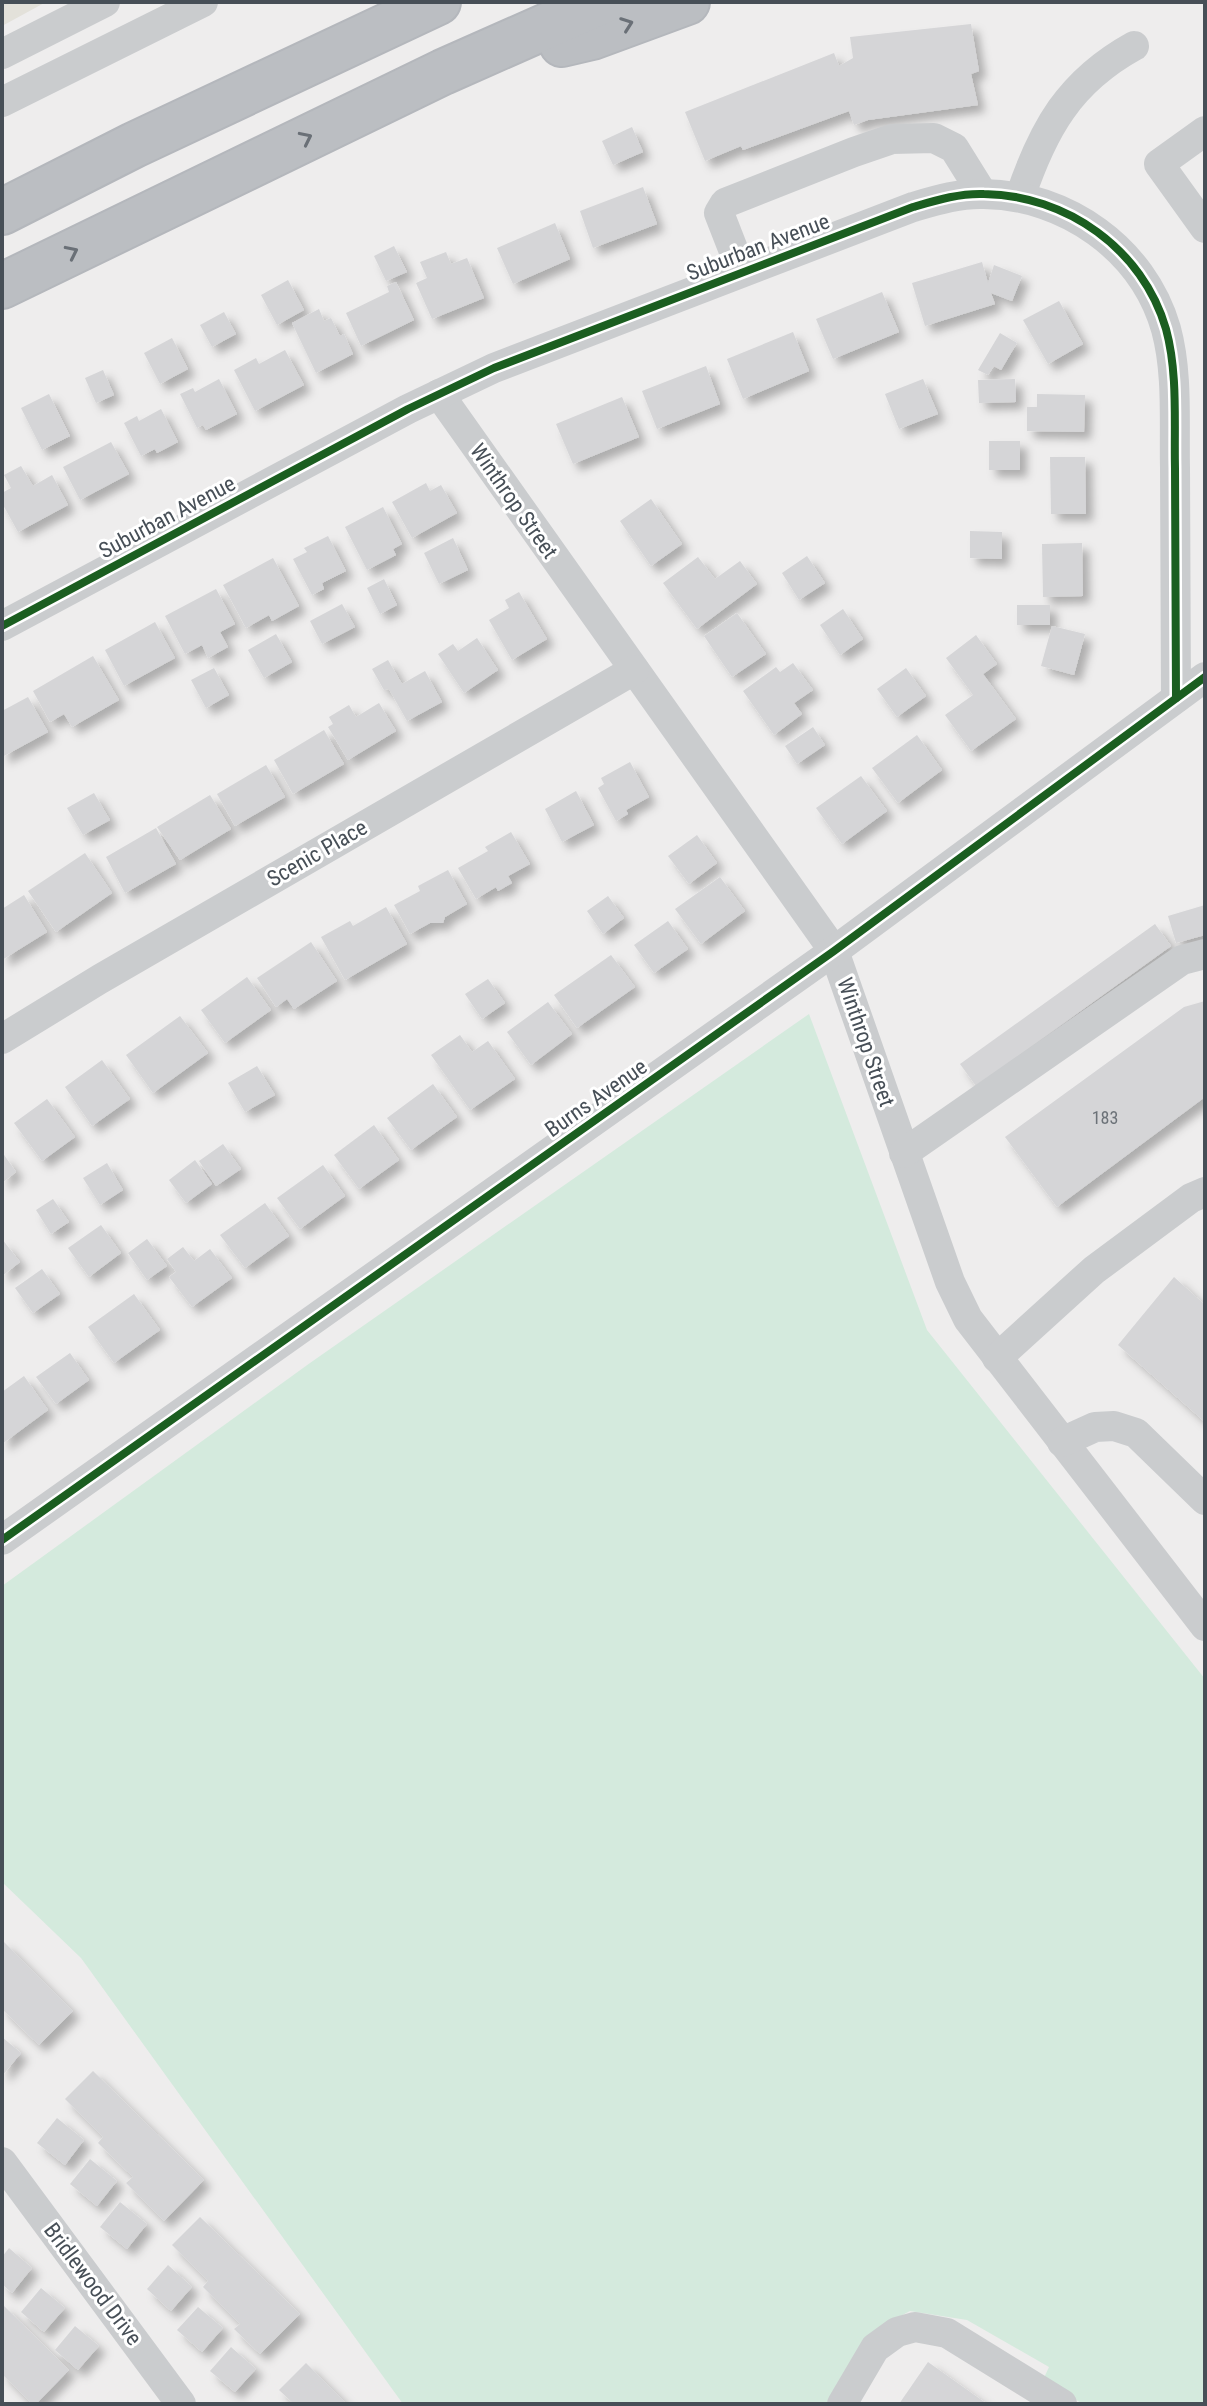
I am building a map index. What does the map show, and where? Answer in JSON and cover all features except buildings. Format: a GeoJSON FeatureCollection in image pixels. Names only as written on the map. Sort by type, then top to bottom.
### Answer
{"type":"FeatureCollection","features":[{"type":"Feature","properties":{"kind":"highway"},"geometry":{"type":"LineString","coordinates":[[134,145],[376,2]]}},
{"type":"Feature","properties":{"kind":"highway"},"geometry":{"type":"LineString","coordinates":[[2,212],[134,145],[438,2]]}},
{"type":"Feature","properties":{"kind":"highway"},"geometry":{"type":"LineString","coordinates":[[2,286],[443,72],[601,2]]}},
{"type":"Feature","properties":{"kind":"highway"},"geometry":{"type":"LineString","coordinates":[[443,72],[592,37],[687,2]]}},
{"type":"Feature","properties":{"kind":"street"},"geometry":{"type":"LineString","coordinates":[[2,102],[203,2]]}},
{"type":"Feature","properties":{"kind":"street"},"geometry":{"type":"LineString","coordinates":[[2,54],[93,5]]}},
{"type":"Feature","properties":{"kind":"street"},"geometry":{"type":"LineString","coordinates":[[1020,197],[1034,156],[1060,108],[1107,61],[1134,46]]}},
{"type":"Feature","properties":{"kind":"street"},"geometry":{"type":"LineString","coordinates":[[1205,131],[1159,164],[1205,228]]}},
{"type":"Feature","properties":{"kind":"street"},"geometry":{"type":"LineString","coordinates":[[742,272],[719,213],[725,203],[892,139],[934,138],[954,148],[982,193]]}},
{"type":"Feature","properties":{"kind":"street","name":"Suburban Avenue"},"geometry":{"type":"LineString","coordinates":[[2,626],[439,394],[494,368],[913,207],[952,196],[982,193],[1042,202],[1079,218],[1104,236],[1126,257],[1150,290],[1165,327],[1174,382],[1176,698]]}},
{"type":"Feature","properties":{"kind":"street","name":"Winthrop Street"},"geometry":{"type":"LineString","coordinates":[[439,394],[834,951],[950,1282],[968,1319],[1205,1626]]}},
{"type":"Feature","properties":{"kind":"street","name":"Scenic Place"},"geometry":{"type":"LineString","coordinates":[[2,1039],[100,979],[634,670]]}},
{"type":"Feature","properties":{"kind":"street","name":"Burns Avenue"},"geometry":{"type":"LineString","coordinates":[[2,1540],[834,951],[1205,677]]}},
{"type":"Feature","properties":{"kind":"street"},"geometry":{"type":"LineString","coordinates":[[904,1153],[1182,960],[1205,954]]}},
{"type":"Feature","properties":{"kind":"street"},"geometry":{"type":"LineString","coordinates":[[997,1358],[1094,1270],[1191,1198],[1205,1192]]}},
{"type":"Feature","properties":{"kind":"street"},"geometry":{"type":"LineString","coordinates":[[1062,1442],[1095,1427],[1114,1426],[1136,1433],[1205,1500]]}},
{"type":"Feature","properties":{"kind":"street","name":"Bridlewood Drive"},"geometry":{"type":"LineString","coordinates":[[3,2165],[181,2404]]}},
{"type":"Feature","properties":{"kind":"street"},"geometry":{"type":"LineString","coordinates":[[842,2404],[875,2348],[897,2332],[915,2327],[947,2333],[1062,2404]]}},
{"type":"Feature","properties":{"kind":"shaded area"},"geometry":{"type":"Polygon","coordinates":[[[2,2],[46,2],[2,26],[2,2]]]}},
{"type":"Feature","properties":{"kind":"green space"},"geometry":{"type":"Polygon","coordinates":[[[809,1014],[927,1330],[1205,1679],[1205,2404],[1083,2404],[1043,2380],[1049,2367],[967,2320],[910,2311],[878,2328],[830,2404],[403,2404],[81,1958],[2,1882],[2,1586],[310,1363],[809,1014]]]}},
{"type":"Feature","properties":{"kind":"cycle path"},"geometry":{"type":"LineString","coordinates":[[2,626],[408,409],[494,368],[913,207],[957,196],[984,194],[1044,204],[1072,216],[1120,251],[1155,300],[1170,346],[1175,398],[1176,698]]}},
{"type":"Feature","properties":{"kind":"cycle path"},"geometry":{"type":"LineString","coordinates":[[2,1540],[834,951],[1205,677]]}}]}
